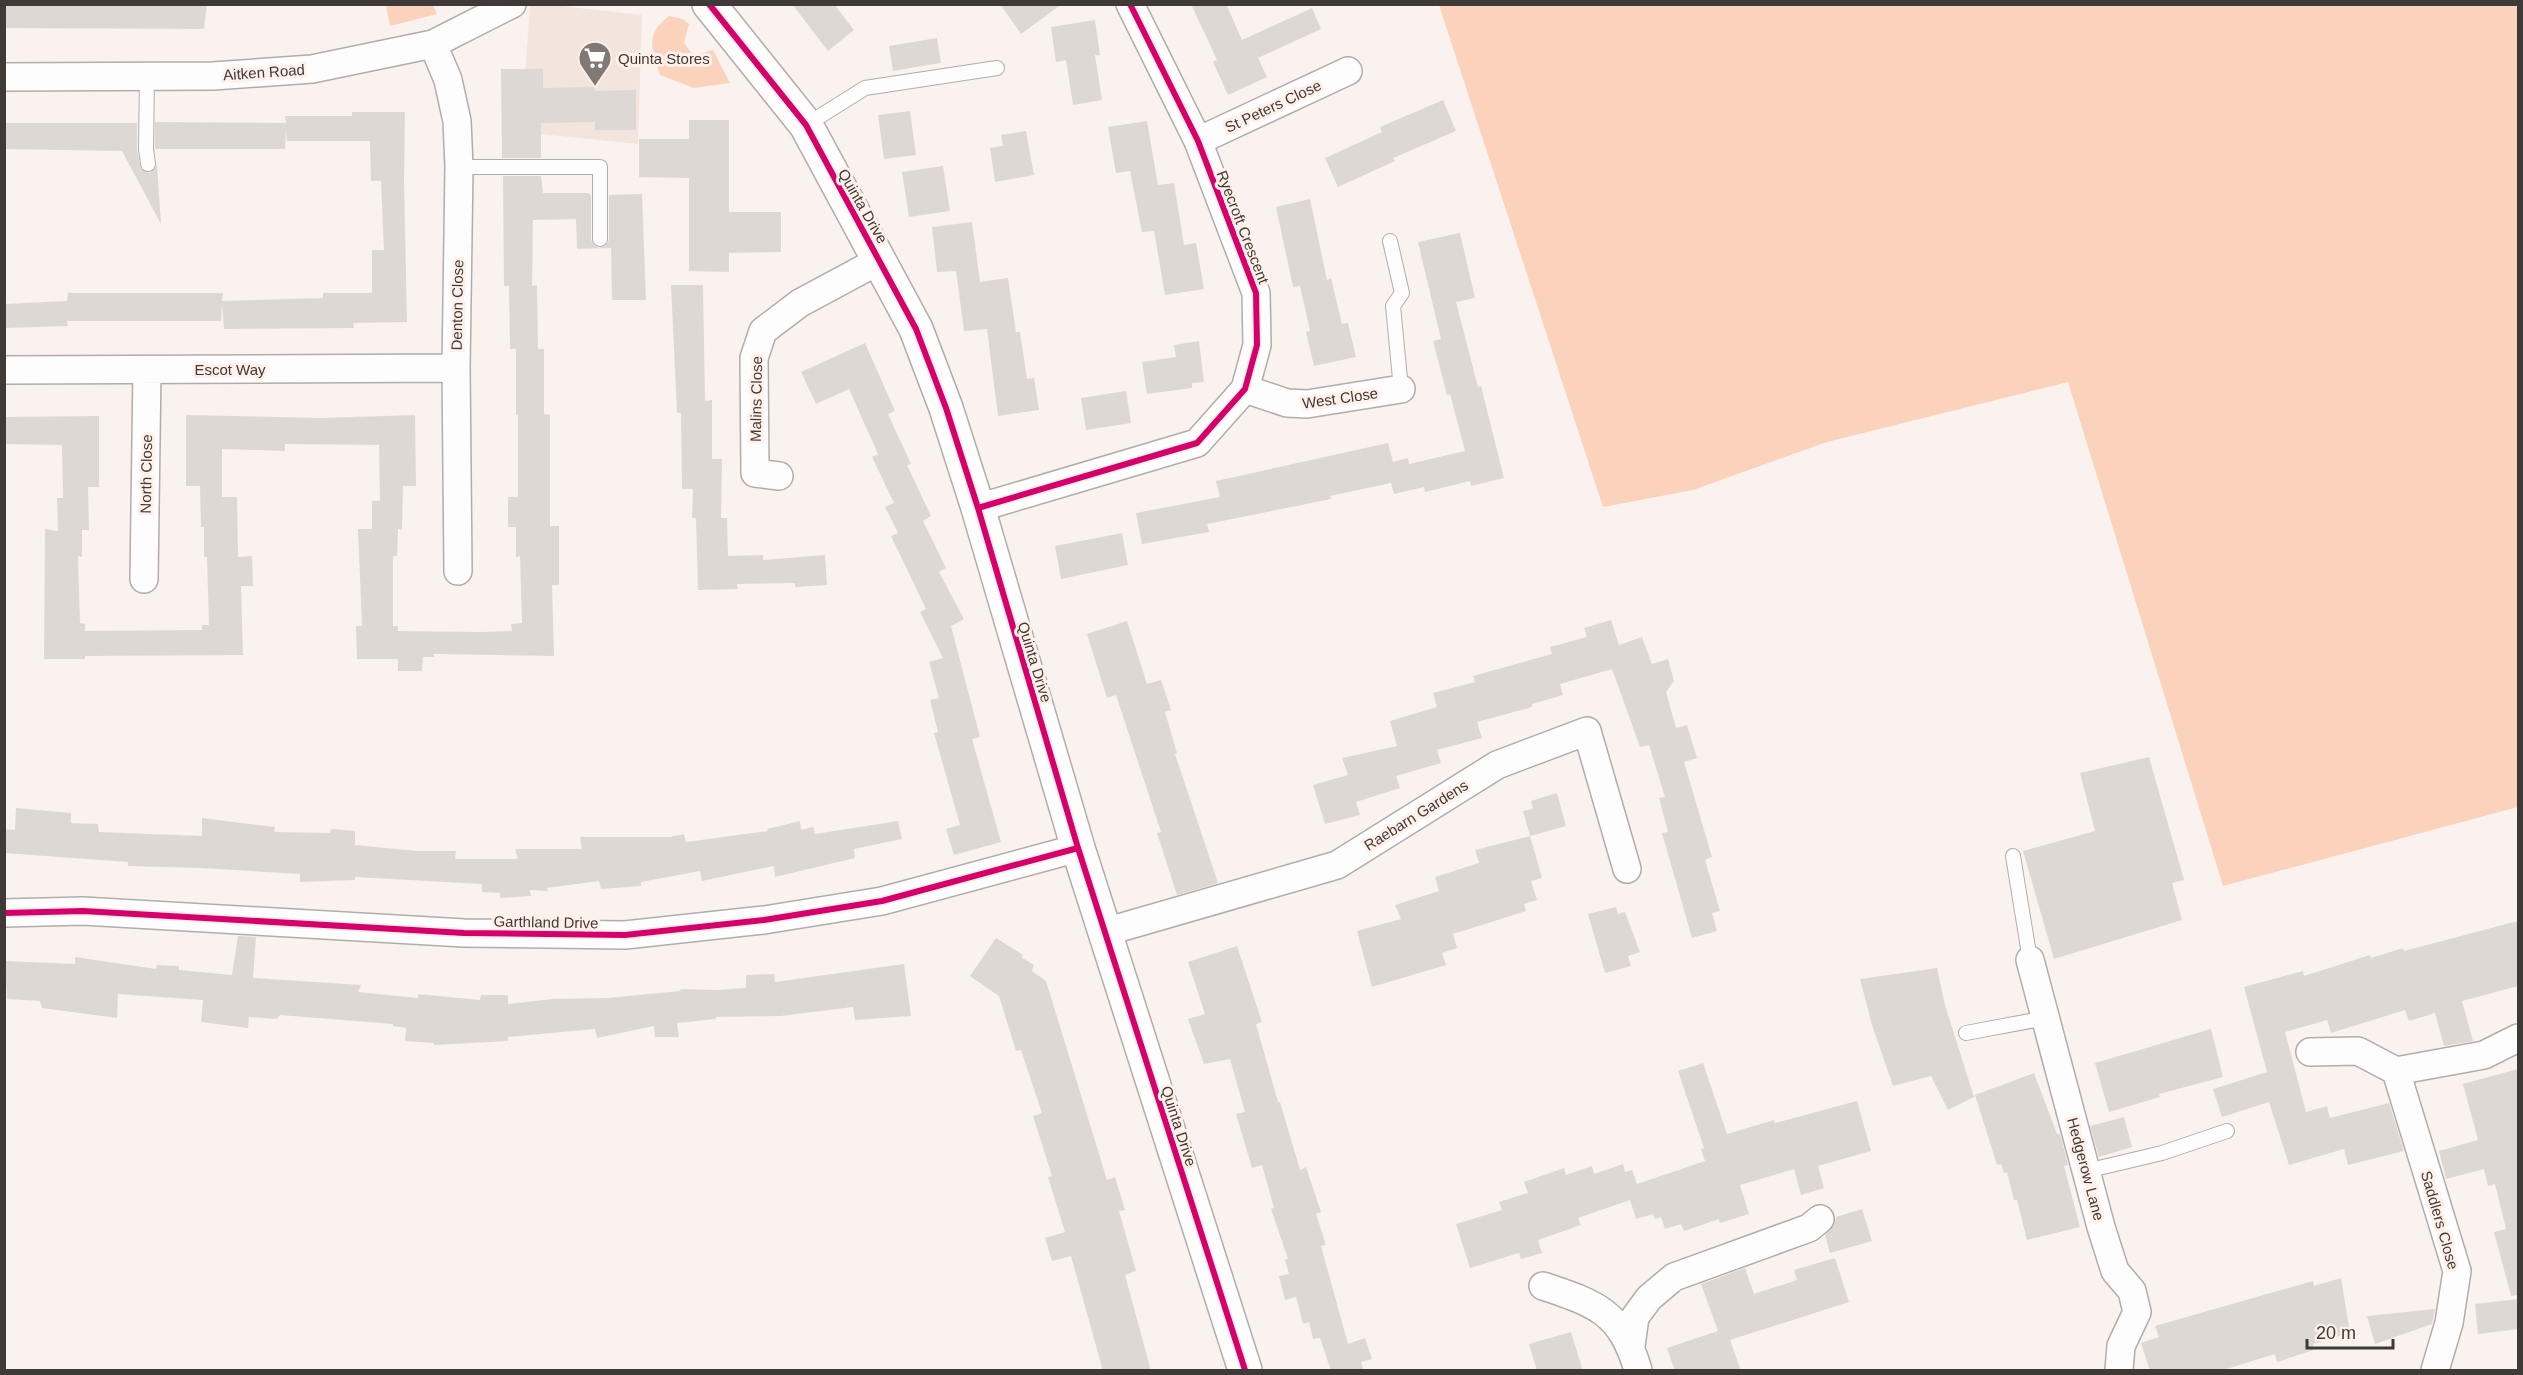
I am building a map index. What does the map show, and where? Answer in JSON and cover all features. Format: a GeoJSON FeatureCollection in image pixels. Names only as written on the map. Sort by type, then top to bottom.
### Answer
{"type":"FeatureCollection","features":[{"type":"Feature","properties":{"kind":"street","name":"Aitken Road"},"geometry":{"type":"LineString","coordinates":[[4,77],[213,76],[312,69],[433,44],[512,4]]}},
{"type":"Feature","properties":{"kind":"street","name":"Quinta Drive"},"geometry":{"type":"LineString","coordinates":[[709,4],[806,125],[916,329],[946,408],[978,508],[1078,848],[1245,1371]]}},
{"type":"Feature","properties":{"kind":"street","name":"Ryecroft Crescent"},"geometry":{"type":"LineString","coordinates":[[978,508],[1197,443],[1245,389],[1257,345],[1256,293],[1198,141],[1130,4]]}},
{"type":"Feature","properties":{"kind":"street","name":"Denton Close"},"geometry":{"type":"LineString","coordinates":[[433,44],[448,80],[457,121],[459,167],[456,368],[458,571]]}},
{"type":"Feature","properties":{"kind":"street","name":"St Peters Close"},"geometry":{"type":"LineString","coordinates":[[1198,141],[1348,71]]}},
{"type":"Feature","properties":{"kind":"street","name":"Malins Close"},"geometry":{"type":"LineString","coordinates":[[779,476],[755,473],[754,358],[763,331],[800,303],[880,260]]}},
{"type":"Feature","properties":{"kind":"street","name":"Escot Way"},"geometry":{"type":"LineString","coordinates":[[4,370],[456,368]]}},
{"type":"Feature","properties":{"kind":"street","name":"North Close"},"geometry":{"type":"LineString","coordinates":[[144,579],[147,370]]}},
{"type":"Feature","properties":{"kind":"street","name":"West Close"},"geometry":{"type":"LineString","coordinates":[[1245,389],[1287,404],[1307,404],[1401,389]]}},
{"type":"Feature","properties":{"kind":"street","name":"Raebarn Gardens"},"geometry":{"type":"LineString","coordinates":[[1105,932],[1337,865],[1497,765],[1587,731],[1628,870]]}},
{"type":"Feature","properties":{"kind":"street","name":"Garthland Drive"},"geometry":{"type":"LineString","coordinates":[[4,913],[83,911],[464,933],[625,935],[764,920],[882,901],[1078,848]]}},
{"type":"Feature","properties":{"kind":"street","name":"Hedgerow Lane"},"geometry":{"type":"LineString","coordinates":[[2030,960],[2115,1271],[2132,1291],[2137,1312],[2121,1347],[2119,1371]]}},
{"type":"Feature","properties":{"kind":"street"},"geometry":{"type":"LineString","coordinates":[[2310,1052],[2358,1052],[2396,1071],[2484,1055],[2518,1038]]}},
{"type":"Feature","properties":{"kind":"street","name":"Saddlers Close"},"geometry":{"type":"LineString","coordinates":[[2396,1071],[2457,1271],[2449,1323],[2435,1371]]}},
{"type":"Feature","properties":{"kind":"street"},"geometry":{"type":"LineString","coordinates":[[1634,1359],[1635,1317],[1649,1298],[1674,1277],[1809,1228],[1820,1219]]}},
{"type":"Feature","properties":{"kind":"street"},"geometry":{"type":"LineString","coordinates":[[1543,1286],[1586,1300],[1608,1315],[1634,1359]]}},
{"type":"Feature","properties":{"kind":"lane"},"geometry":{"type":"LineString","coordinates":[[806,125],[865,87],[998,68]]}},
{"type":"Feature","properties":{"kind":"lane"},"geometry":{"type":"LineString","coordinates":[[147,76],[146,149],[148,164]]}},
{"type":"Feature","properties":{"kind":"lane"},"geometry":{"type":"LineString","coordinates":[[459,167],[600,167],[600,239]]}},
{"type":"Feature","properties":{"kind":"lane"},"geometry":{"type":"LineString","coordinates":[[1390,241],[1402,293],[1393,306],[1401,389]]}},
{"type":"Feature","properties":{"kind":"lane"},"geometry":{"type":"LineString","coordinates":[[2013,856],[2030,960]]}},
{"type":"Feature","properties":{"kind":"lane"},"geometry":{"type":"LineString","coordinates":[[1966,1033],[2046,1017]]}},
{"type":"Feature","properties":{"kind":"lane"},"geometry":{"type":"LineString","coordinates":[[2086,1171],[2162,1153],[2227,1131]]}},
{"type":"Feature","properties":{"kind":"shaded area"},"geometry":{"type":"Polygon","coordinates":[[[386,5],[433,5],[437,14],[390,26],[386,5]]]}},
{"type":"Feature","properties":{"kind":"shaded area"},"geometry":{"type":"Polygon","coordinates":[[[530,5],[553,5],[642,15],[638,144],[521,132],[530,5]]]}},
{"type":"Feature","properties":{"kind":"shaded area"},"geometry":{"type":"Polygon","coordinates":[[[1439,5],[2518,5],[2518,807],[2223,886],[2068,382],[1827,442],[1693,490],[1603,507],[1439,5]]]}},
{"type":"Feature","properties":{"kind":"shaded area"},"geometry":{"type":"Polygon","coordinates":[[[669,16],[683,19],[689,24],[684,43],[694,56],[713,50],[730,83],[694,88],[660,75],[652,42],[656,29],[669,16]]]}},
{"type":"Feature","properties":{"kind":"building"},"geometry":{"type":"Polygon","coordinates":[[[6,4],[207,4],[204,29],[6,28],[6,4]]]}},
{"type":"Feature","properties":{"kind":"building"},"geometry":{"type":"Polygon","coordinates":[[[792,4],[834,4],[854,30],[828,51],[792,4]]]}},
{"type":"Feature","properties":{"kind":"building"},"geometry":{"type":"Polygon","coordinates":[[[1000,4],[1062,4],[1021,34],[1000,4]]]}},
{"type":"Feature","properties":{"kind":"building"},"geometry":{"type":"Polygon","coordinates":[[[1191,4],[1226,4],[1242,40],[1312,8],[1321,29],[1258,58],[1267,77],[1228,95],[1213,62],[1217,60],[1191,4]]]}},
{"type":"Feature","properties":{"kind":"building"},"geometry":{"type":"Polygon","coordinates":[[[1095,20],[1100,55],[1095,55],[1102,100],[1073,105],[1066,60],[1056,62],[1051,27],[1095,20]]]}},
{"type":"Feature","properties":{"kind":"building"},"geometry":{"type":"Polygon","coordinates":[[[937,38],[941,63],[893,71],[889,46],[937,38]]]}},
{"type":"Feature","properties":{"kind":"building"},"geometry":{"type":"Polygon","coordinates":[[[501,69],[543,69],[543,88],[595,87],[595,91],[636,90],[636,130],[595,130],[595,122],[541,123],[541,158],[502,158],[501,69]]]}},
{"type":"Feature","properties":{"kind":"building"},"geometry":{"type":"Polygon","coordinates":[[[1443,100],[1456,131],[1393,158],[1395,161],[1338,187],[1325,158],[1382,132],[1380,127],[1443,100]]]}},
{"type":"Feature","properties":{"kind":"building"},"geometry":{"type":"Polygon","coordinates":[[[910,111],[916,155],[884,159],[878,115],[910,111]]]}},
{"type":"Feature","properties":{"kind":"building"},"geometry":{"type":"Polygon","coordinates":[[[352,112],[405,112],[407,322],[353,323],[354,328],[224,329],[222,304],[221,321],[67,321],[68,326],[4,328],[4,304],[67,301],[68,293],[223,293],[222,301],[323,298],[323,293],[372,293],[372,250],[384,250],[381,181],[371,181],[370,141],[287,141],[286,131],[285,149],[155,149],[155,122],[286,123],[285,116],[352,116],[352,112]]]}},
{"type":"Feature","properties":{"kind":"building"},"geometry":{"type":"Polygon","coordinates":[[[689,120],[729,120],[729,212],[781,212],[781,252],[729,253],[729,272],[689,271],[689,178],[639,177],[639,139],[689,139],[689,120]]]}},
{"type":"Feature","properties":{"kind":"building"},"geometry":{"type":"Polygon","coordinates":[[[1147,121],[1158,185],[1174,183],[1184,245],[1196,243],[1204,289],[1165,295],[1154,231],[1142,232],[1130,171],[1116,173],[1108,127],[1147,121]]]}},
{"type":"Feature","properties":{"kind":"building"},"geometry":{"type":"Polygon","coordinates":[[[4,123],[137,123],[137,150],[141,169],[150,173],[157,165],[161,224],[122,151],[4,149],[4,123]]]}},
{"type":"Feature","properties":{"kind":"building"},"geometry":{"type":"Polygon","coordinates":[[[1026,131],[1034,175],[995,182],[990,148],[1003,146],[1001,135],[1026,131]]]}},
{"type":"Feature","properties":{"kind":"building"},"geometry":{"type":"Polygon","coordinates":[[[943,166],[950,211],[909,217],[902,172],[943,166]]]}},
{"type":"Feature","properties":{"kind":"building"},"geometry":{"type":"Polygon","coordinates":[[[503,176],[541,176],[543,193],[589,193],[591,196],[591,240],[599,248],[605,246],[609,240],[609,195],[642,194],[646,300],[612,300],[611,248],[577,249],[576,219],[533,220],[532,286],[537,285],[538,349],[544,349],[544,414],[550,415],[550,526],[559,526],[559,585],[552,585],[554,656],[434,654],[434,657],[423,657],[422,671],[398,671],[398,659],[357,659],[356,626],[362,626],[358,529],[372,529],[372,501],[380,501],[379,445],[285,444],[285,451],[222,449],[222,497],[237,497],[238,557],[252,556],[253,586],[241,586],[243,655],[85,656],[85,659],[44,659],[45,529],[58,531],[57,498],[63,498],[62,445],[4,444],[4,417],[99,416],[99,487],[88,487],[89,530],[82,530],[82,557],[78,556],[80,623],[85,624],[85,631],[202,630],[202,625],[209,625],[207,557],[204,557],[204,527],[201,527],[200,486],[186,486],[186,415],[321,418],[415,415],[416,486],[403,486],[402,530],[398,529],[397,556],[393,556],[393,626],[398,626],[398,631],[481,632],[512,631],[511,624],[522,623],[520,556],[516,557],[516,527],[508,527],[508,497],[518,497],[518,415],[516,415],[516,349],[510,349],[509,286],[504,286],[503,176]]]}},
{"type":"Feature","properties":{"kind":"building"},"geometry":{"type":"Polygon","coordinates":[[[1310,199],[1327,280],[1331,278],[1342,324],[1348,323],[1356,357],[1314,366],[1306,332],[1310,331],[1300,286],[1293,287],[1276,207],[1310,199]]]}},
{"type":"Feature","properties":{"kind":"building"},"geometry":{"type":"Polygon","coordinates":[[[972,222],[980,282],[1008,278],[1016,332],[1020,332],[1027,379],[1034,378],[1039,410],[998,416],[987,329],[964,331],[956,271],[937,272],[932,227],[972,222]]]}},
{"type":"Feature","properties":{"kind":"building"},"geometry":{"type":"Polygon","coordinates":[[[1460,233],[1475,298],[1456,302],[1478,387],[1481,386],[1504,478],[1471,486],[1470,481],[1425,492],[1424,487],[1394,494],[1391,483],[1330,496],[1331,499],[1207,524],[1209,532],[1142,544],[1136,513],[1220,497],[1216,481],[1388,443],[1393,462],[1408,458],[1409,464],[1465,451],[1433,341],[1441,339],[1418,242],[1460,233]]]}},
{"type":"Feature","properties":{"kind":"building"},"geometry":{"type":"Polygon","coordinates":[[[671,285],[703,285],[705,401],[712,400],[712,459],[722,459],[721,518],[727,518],[728,556],[763,555],[763,560],[825,555],[827,585],[795,587],[795,583],[737,584],[738,589],[698,590],[696,518],[692,518],[693,489],[682,489],[681,413],[677,413],[671,285]]]}},
{"type":"Feature","properties":{"kind":"building"},"geometry":{"type":"Polygon","coordinates":[[[1199,341],[1204,382],[1192,383],[1192,388],[1147,394],[1142,362],[1176,357],[1174,345],[1199,341]]]}},
{"type":"Feature","properties":{"kind":"building"},"geometry":{"type":"Polygon","coordinates":[[[865,343],[895,411],[888,414],[911,464],[907,465],[931,516],[923,521],[946,568],[939,572],[964,619],[951,626],[980,737],[972,739],[1001,842],[954,855],[946,829],[960,825],[934,733],[938,732],[930,700],[939,698],[929,662],[943,658],[920,612],[926,609],[891,536],[898,533],[885,507],[894,503],[872,457],[878,454],[849,389],[816,404],[801,372],[865,343]]]}},
{"type":"Feature","properties":{"kind":"building"},"geometry":{"type":"Polygon","coordinates":[[[1126,391],[1131,423],[1086,430],[1081,398],[1126,391]]]}},
{"type":"Feature","properties":{"kind":"building"},"geometry":{"type":"Polygon","coordinates":[[[1122,533],[1128,565],[1061,579],[1055,546],[1122,533]]]}},
{"type":"Feature","properties":{"kind":"building"},"geometry":{"type":"Polygon","coordinates":[[[1611,620],[1619,645],[1642,637],[1652,664],[1668,659],[1674,681],[1666,692],[1676,728],[1687,725],[1697,758],[1684,762],[1712,857],[1705,860],[1720,911],[1712,913],[1717,931],[1692,938],[1662,833],[1668,832],[1659,798],[1665,797],[1649,745],[1640,747],[1612,669],[1560,684],[1563,695],[1532,704],[1532,707],[1477,722],[1482,738],[1437,750],[1441,763],[1396,776],[1400,788],[1356,802],[1360,815],[1325,824],[1313,785],[1348,775],[1342,758],[1397,746],[1390,721],[1437,707],[1433,693],[1475,682],[1473,676],[1552,654],[1550,647],[1587,637],[1584,628],[1611,620]]]}},
{"type":"Feature","properties":{"kind":"building"},"geometry":{"type":"Polygon","coordinates":[[[1127,621],[1147,684],[1161,680],[1171,710],[1165,712],[1177,753],[1175,754],[1218,883],[1177,895],[1157,833],[1161,832],[1116,695],[1107,698],[1087,634],[1127,621]]]}},
{"type":"Feature","properties":{"kind":"building"},"geometry":{"type":"Polygon","coordinates":[[[2149,757],[2184,880],[2172,883],[2182,920],[2054,959],[2023,851],[2095,831],[2080,773],[2149,757]]]}},
{"type":"Feature","properties":{"kind":"building"},"geometry":{"type":"Polygon","coordinates":[[[1557,793],[1566,826],[1530,836],[1523,811],[1533,809],[1531,801],[1557,793]]]}},
{"type":"Feature","properties":{"kind":"building"},"geometry":{"type":"Polygon","coordinates":[[[16,808],[71,813],[71,823],[98,824],[99,832],[202,836],[202,818],[275,827],[274,832],[330,833],[331,829],[355,831],[355,845],[417,851],[456,851],[455,859],[518,859],[515,849],[582,849],[580,837],[670,837],[684,834],[686,842],[768,831],[767,829],[800,821],[801,830],[813,827],[815,834],[898,821],[902,839],[854,849],[855,858],[775,877],[774,866],[702,881],[700,871],[641,882],[641,886],[601,889],[599,881],[547,888],[548,891],[530,890],[531,896],[500,898],[500,893],[482,892],[482,884],[355,877],[355,880],[300,882],[300,874],[128,866],[128,862],[4,853],[4,829],[15,830],[16,808]]]}},
{"type":"Feature","properties":{"kind":"building"},"geometry":{"type":"Polygon","coordinates":[[[1530,836],[1542,878],[1531,881],[1537,900],[1524,904],[1526,911],[1453,934],[1457,948],[1442,953],[1446,965],[1372,987],[1357,931],[1401,919],[1395,905],[1439,891],[1435,877],[1479,863],[1475,850],[1530,836]]]}},
{"type":"Feature","properties":{"kind":"building"},"geometry":{"type":"Polygon","coordinates":[[[1616,907],[1618,914],[1625,912],[1640,952],[1628,956],[1631,966],[1605,973],[1588,914],[1616,907]]]}},
{"type":"Feature","properties":{"kind":"building"},"geometry":{"type":"Polygon","coordinates":[[[2518,921],[2518,986],[2462,1001],[2473,1041],[2444,1046],[2435,1013],[2409,1021],[2405,1010],[2331,1033],[2327,1020],[2285,1032],[2306,1112],[2327,1106],[2330,1118],[2389,1103],[2404,1151],[2348,1165],[2344,1149],[2289,1165],[2269,1102],[2222,1117],[2213,1089],[2267,1072],[2244,987],[2303,971],[2304,976],[2370,955],[2371,958],[2403,948],[2404,951],[2518,921]]]}},
{"type":"Feature","properties":{"kind":"building"},"geometry":{"type":"Polygon","coordinates":[[[238,936],[256,937],[253,978],[361,985],[358,992],[418,998],[418,994],[480,1000],[481,995],[508,995],[508,1004],[553,999],[608,998],[680,991],[681,989],[746,988],[746,975],[774,974],[775,982],[904,964],[911,1016],[855,1020],[853,1007],[781,1016],[716,1017],[716,1019],[677,1023],[679,1037],[655,1037],[654,1026],[597,1038],[595,1029],[508,1037],[508,1041],[434,1045],[434,1043],[405,1041],[406,1028],[393,1026],[393,1024],[280,1015],[277,1019],[249,1017],[248,1028],[201,1022],[203,1000],[118,994],[117,1018],[42,1008],[40,1001],[7,999],[5,961],[75,964],[75,957],[156,969],[157,965],[179,966],[179,970],[232,975],[238,936]]]}},
{"type":"Feature","properties":{"kind":"building"},"geometry":{"type":"Polygon","coordinates":[[[996,938],[1023,955],[1021,957],[1034,965],[1032,971],[1046,981],[1107,1180],[1115,1177],[1125,1210],[1119,1211],[1136,1271],[1125,1275],[1151,1371],[1103,1371],[1071,1256],[1052,1261],[1045,1238],[1065,1232],[1048,1177],[1052,1176],[1033,1116],[1042,1113],[1021,1050],[1016,1051],[999,996],[970,976],[996,938]]]}},
{"type":"Feature","properties":{"kind":"building"},"geometry":{"type":"Polygon","coordinates":[[[1237,946],[1262,1022],[1256,1024],[1278,1102],[1280,1102],[1300,1170],[1306,1167],[1321,1212],[1316,1214],[1326,1245],[1321,1246],[1348,1344],[1365,1338],[1372,1359],[1361,1362],[1364,1371],[1331,1371],[1320,1338],[1313,1339],[1309,1322],[1303,1324],[1296,1297],[1285,1300],[1279,1276],[1289,1274],[1285,1260],[1288,1259],[1271,1209],[1274,1208],[1262,1165],[1252,1168],[1236,1114],[1245,1112],[1230,1059],[1204,1064],[1188,1019],[1205,1014],[1188,962],[1237,946]]]}},
{"type":"Feature","properties":{"kind":"building"},"geometry":{"type":"Polygon","coordinates":[[[1937,968],[1945,1005],[1974,1097],[1948,1110],[1931,1076],[1893,1086],[1872,1025],[1860,979],[1937,968]]]}},
{"type":"Feature","properties":{"kind":"building"},"geometry":{"type":"Polygon","coordinates":[[[2211,1029],[2223,1077],[2159,1094],[2160,1097],[2109,1112],[2095,1063],[2211,1029]]]}},
{"type":"Feature","properties":{"kind":"building"},"geometry":{"type":"Polygon","coordinates":[[[1703,1063],[1727,1134],[1774,1120],[1775,1123],[1857,1101],[1871,1151],[1818,1166],[1824,1188],[1801,1195],[1794,1169],[1740,1185],[1749,1214],[1720,1223],[1719,1219],[1684,1231],[1681,1224],[1665,1229],[1661,1217],[1655,1219],[1653,1214],[1636,1219],[1630,1200],[1578,1218],[1581,1225],[1538,1240],[1542,1253],[1521,1259],[1519,1253],[1470,1268],[1456,1224],[1502,1210],[1499,1202],[1528,1193],[1524,1182],[1564,1168],[1566,1175],[1592,1166],[1594,1174],[1623,1164],[1625,1172],[1632,1170],[1637,1184],[1705,1161],[1701,1149],[1704,1148],[1678,1071],[1703,1063]]]}},
{"type":"Feature","properties":{"kind":"building"},"geometry":{"type":"Polygon","coordinates":[[[2518,1069],[2518,1295],[2511,1296],[2494,1232],[2506,1229],[2495,1184],[2488,1186],[2484,1169],[2446,1179],[2439,1151],[2478,1140],[2463,1084],[2518,1069]]]}},
{"type":"Feature","properties":{"kind":"building"},"geometry":{"type":"Polygon","coordinates":[[[2034,1073],[2057,1134],[2060,1134],[2068,1165],[2064,1166],[2080,1227],[2027,1240],[2007,1172],[2004,1173],[2001,1164],[1997,1165],[1975,1095],[2034,1073]]]}},
{"type":"Feature","properties":{"kind":"building"},"geometry":{"type":"Polygon","coordinates":[[[2124,1117],[2132,1147],[2099,1157],[2090,1126],[2124,1117]]]}},
{"type":"Feature","properties":{"kind":"building"},"geometry":{"type":"Polygon","coordinates":[[[1862,1209],[1872,1241],[1830,1253],[1825,1235],[1834,1225],[1836,1217],[1862,1209]]]}},
{"type":"Feature","properties":{"kind":"building"},"geometry":{"type":"Polygon","coordinates":[[[1835,1258],[1849,1302],[1730,1340],[1741,1371],[1675,1371],[1667,1348],[1718,1331],[1701,1284],[1745,1268],[1754,1294],[1797,1280],[1794,1270],[1835,1258]]]}},
{"type":"Feature","properties":{"kind":"building"},"geometry":{"type":"Polygon","coordinates":[[[2341,1278],[2350,1333],[2313,1344],[2314,1350],[2277,1362],[2275,1354],[2220,1371],[2150,1371],[2141,1343],[2159,1337],[2155,1326],[2313,1281],[2314,1286],[2341,1278]]]}},
{"type":"Feature","properties":{"kind":"building"},"geometry":{"type":"Polygon","coordinates":[[[2518,1299],[2518,1329],[2478,1334],[2475,1304],[2518,1299]]]}},
{"type":"Feature","properties":{"kind":"building"},"geometry":{"type":"Polygon","coordinates":[[[2435,1309],[2432,1324],[2375,1344],[2367,1316],[2435,1309]]]}},
{"type":"Feature","properties":{"kind":"building"},"geometry":{"type":"Polygon","coordinates":[[[1571,1332],[1583,1371],[1537,1371],[1529,1344],[1571,1332]]]}},
{"type":"Feature","properties":{"kind":"cycle path"},"geometry":{"type":"LineString","coordinates":[[709,4],[806,125],[916,329],[946,408],[978,508],[1078,848],[1245,1370]]}},
{"type":"Feature","properties":{"kind":"cycle path"},"geometry":{"type":"LineString","coordinates":[[978,508],[1197,443],[1245,389],[1257,345],[1256,293],[1198,141],[1130,4]]}},
{"type":"Feature","properties":{"kind":"cycle path"},"geometry":{"type":"LineString","coordinates":[[4,913],[83,911],[464,933],[625,935],[764,920],[882,901],[1078,848]]}},
{"type":"Feature","properties":{"kind":"place","name":"Quinta Stores"},"geometry":{"type":"Point","coordinates":[595,87]}}]}
